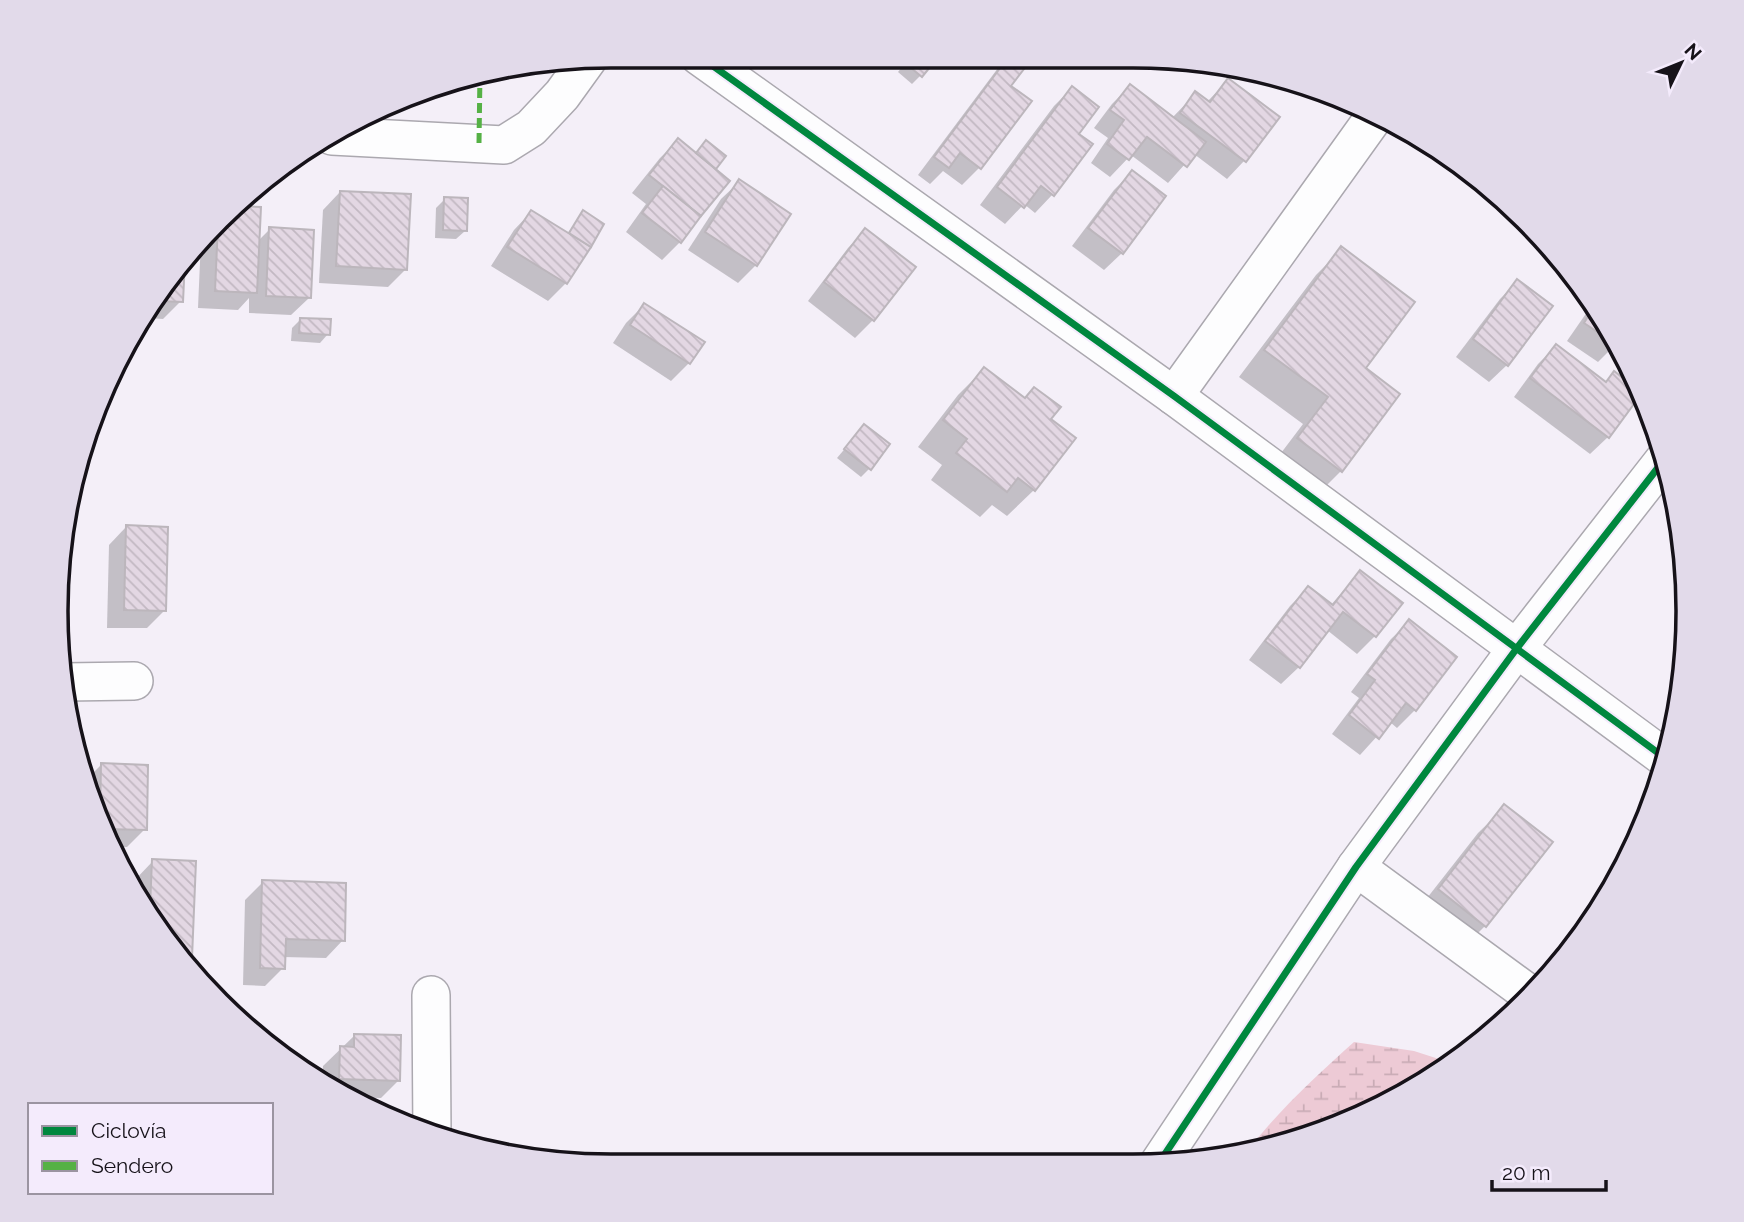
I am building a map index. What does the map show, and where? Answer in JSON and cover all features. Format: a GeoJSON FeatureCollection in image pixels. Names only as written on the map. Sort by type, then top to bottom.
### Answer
{"type":"FeatureCollection","features":[{"type":"Feature","properties":{"kind":"street"},"geometry":{"type":"LineString","coordinates":[[716,68],[1174,396],[1657,752]]}},
{"type":"Feature","properties":{"kind":"street"},"geometry":{"type":"LineString","coordinates":[[348,137],[505,145],[531,128],[562,95],[581,69]]}},
{"type":"Feature","properties":{"kind":"street"},"geometry":{"type":"LineString","coordinates":[[1174,396],[1370,123]]}},
{"type":"Feature","properties":{"kind":"street"},"geometry":{"type":"LineString","coordinates":[[1166,1153],[1356,867],[1517,648],[1657,470]]}},
{"type":"Feature","properties":{"kind":"street"},"geometry":{"type":"LineString","coordinates":[[73,682],[134,681]]}},
{"type":"Feature","properties":{"kind":"street"},"geometry":{"type":"LineString","coordinates":[[1356,867],[1523,989]]}},
{"type":"Feature","properties":{"kind":"street"},"geometry":{"type":"LineString","coordinates":[[431,995],[432,1123]]}},
{"type":"Feature","properties":{"kind":"green space"},"geometry":{"type":"Polygon","coordinates":[[[1354,1042],[1414,1051],[1439,1059],[1373,1098],[1307,1125],[1257,1139],[1311,1082],[1354,1042]]]}},
{"type":"Feature","properties":{"kind":"building"},"geometry":{"type":"Polygon","coordinates":[[[911,68],[929,68],[922,77],[911,68]]]}},
{"type":"Feature","properties":{"kind":"building"},"geometry":{"type":"Polygon","coordinates":[[[1000,68],[1025,68],[1011,86],[1032,101],[981,169],[960,153],[949,168],[934,157],[1000,68]]]}},
{"type":"Feature","properties":{"kind":"building"},"geometry":{"type":"Polygon","coordinates":[[[1228,78],[1280,117],[1246,162],[1180,113],[1195,91],[1210,102],[1228,78]]]}},
{"type":"Feature","properties":{"kind":"building"},"geometry":{"type":"Polygon","coordinates":[[[1130,84],[1206,142],[1187,167],[1147,137],[1129,160],[1107,144],[1124,120],[1110,110],[1130,84]]]}},
{"type":"Feature","properties":{"kind":"building"},"geometry":{"type":"Polygon","coordinates":[[[1072,86],[1099,107],[1079,134],[1093,144],[1054,196],[1041,186],[1024,208],[997,187],[1072,86]]]}},
{"type":"Feature","properties":{"kind":"building"},"geometry":{"type":"Polygon","coordinates":[[[678,138],[730,181],[701,216],[649,175],[678,138]]]}},
{"type":"Feature","properties":{"kind":"building"},"geometry":{"type":"Polygon","coordinates":[[[706,140],[726,156],[716,169],[696,153],[706,140]]]}},
{"type":"Feature","properties":{"kind":"building"},"geometry":{"type":"Polygon","coordinates":[[[1132,170],[1166,196],[1123,254],[1088,228],[1132,170]]]}},
{"type":"Feature","properties":{"kind":"building"},"geometry":{"type":"Polygon","coordinates":[[[739,179],[791,214],[757,266],[705,232],[739,179]]]}},
{"type":"Feature","properties":{"kind":"building"},"geometry":{"type":"Polygon","coordinates":[[[663,186],[701,216],[681,243],[642,213],[663,186]]]}},
{"type":"Feature","properties":{"kind":"building"},"geometry":{"type":"Polygon","coordinates":[[[340,191],[411,194],[407,270],[336,266],[340,191]]]}},
{"type":"Feature","properties":{"kind":"building"},"geometry":{"type":"Polygon","coordinates":[[[444,197],[468,198],[467,231],[443,230],[444,197]]]}},
{"type":"Feature","properties":{"kind":"building"},"geometry":{"type":"Polygon","coordinates":[[[249,206],[261,207],[257,293],[215,291],[217,237],[249,206]]]}},
{"type":"Feature","properties":{"kind":"building"},"geometry":{"type":"Polygon","coordinates":[[[531,210],[591,247],[567,284],[507,247],[531,210]]]}},
{"type":"Feature","properties":{"kind":"building"},"geometry":{"type":"Polygon","coordinates":[[[583,210],[604,224],[591,247],[569,233],[583,210]]]}},
{"type":"Feature","properties":{"kind":"building"},"geometry":{"type":"Polygon","coordinates":[[[269,227],[314,230],[311,298],[266,296],[269,227]]]}},
{"type":"Feature","properties":{"kind":"building"},"geometry":{"type":"Polygon","coordinates":[[[865,228],[916,267],[874,321],[824,282],[865,228]]]}},
{"type":"Feature","properties":{"kind":"building"},"geometry":{"type":"Polygon","coordinates":[[[1341,246],[1415,302],[1366,368],[1400,394],[1342,472],[1297,438],[1328,397],[1264,350],[1341,246]]]}},
{"type":"Feature","properties":{"kind":"building"},"geometry":{"type":"Polygon","coordinates":[[[184,276],[183,302],[166,301],[184,276]]]}},
{"type":"Feature","properties":{"kind":"building"},"geometry":{"type":"Polygon","coordinates":[[[1517,279],[1553,306],[1508,366],[1473,339],[1517,279]]]}},
{"type":"Feature","properties":{"kind":"building"},"geometry":{"type":"Polygon","coordinates":[[[644,303],[705,342],[690,364],[630,325],[644,303]]]}},
{"type":"Feature","properties":{"kind":"building"},"geometry":{"type":"Polygon","coordinates":[[[1588,316],[1599,333],[1584,323],[1588,316]]]}},
{"type":"Feature","properties":{"kind":"building"},"geometry":{"type":"Polygon","coordinates":[[[300,318],[331,319],[330,335],[299,333],[300,318]]]}},
{"type":"Feature","properties":{"kind":"building"},"geometry":{"type":"Polygon","coordinates":[[[1556,344],[1606,382],[1614,371],[1623,378],[1634,404],[1609,438],[1530,378],[1556,344]]]}},
{"type":"Feature","properties":{"kind":"building"},"geometry":{"type":"Polygon","coordinates":[[[984,367],[1025,398],[1034,387],[1061,407],[1051,419],[1076,438],[1035,491],[1018,478],[1007,492],[956,453],[967,439],[943,420],[984,367]]]}},
{"type":"Feature","properties":{"kind":"building"},"geometry":{"type":"Polygon","coordinates":[[[864,424],[890,444],[871,470],[844,449],[864,424]]]}},
{"type":"Feature","properties":{"kind":"building"},"geometry":{"type":"Polygon","coordinates":[[[126,525],[168,527],[166,611],[124,610],[126,525]]]}},
{"type":"Feature","properties":{"kind":"building"},"geometry":{"type":"Polygon","coordinates":[[[1360,570],[1403,603],[1376,637],[1343,612],[1300,668],[1265,641],[1308,586],[1333,605],[1360,570]]]}},
{"type":"Feature","properties":{"kind":"building"},"geometry":{"type":"Polygon","coordinates":[[[1409,619],[1457,657],[1416,711],[1406,703],[1379,739],[1349,715],[1375,680],[1367,674],[1409,619]]]}},
{"type":"Feature","properties":{"kind":"building"},"geometry":{"type":"Polygon","coordinates":[[[101,763],[148,765],[147,830],[114,829],[100,794],[101,763]]]}},
{"type":"Feature","properties":{"kind":"building"},"geometry":{"type":"Polygon","coordinates":[[[1504,804],[1553,842],[1486,927],[1438,889],[1504,804]]]}},
{"type":"Feature","properties":{"kind":"building"},"geometry":{"type":"Polygon","coordinates":[[[152,859],[196,861],[192,956],[160,913],[150,897],[152,859]]]}},
{"type":"Feature","properties":{"kind":"building"},"geometry":{"type":"Polygon","coordinates":[[[262,880],[346,883],[345,941],[286,939],[285,969],[260,968],[262,880]]]}},
{"type":"Feature","properties":{"kind":"building"},"geometry":{"type":"Polygon","coordinates":[[[354,1034],[401,1035],[400,1081],[339,1079],[340,1046],[354,1047],[354,1034]]]}},
{"type":"Feature","properties":{"kind":"marked path"},"geometry":{"type":"LineString","coordinates":[[479,143],[480,85]]}},
{"type":"Feature","properties":{"kind":"cycle path"},"geometry":{"type":"LineString","coordinates":[[716,68],[1174,396],[1657,752]]}},
{"type":"Feature","properties":{"kind":"cycle path"},"geometry":{"type":"LineString","coordinates":[[1166,1153],[1356,867],[1517,648],[1657,470]]}}]}
